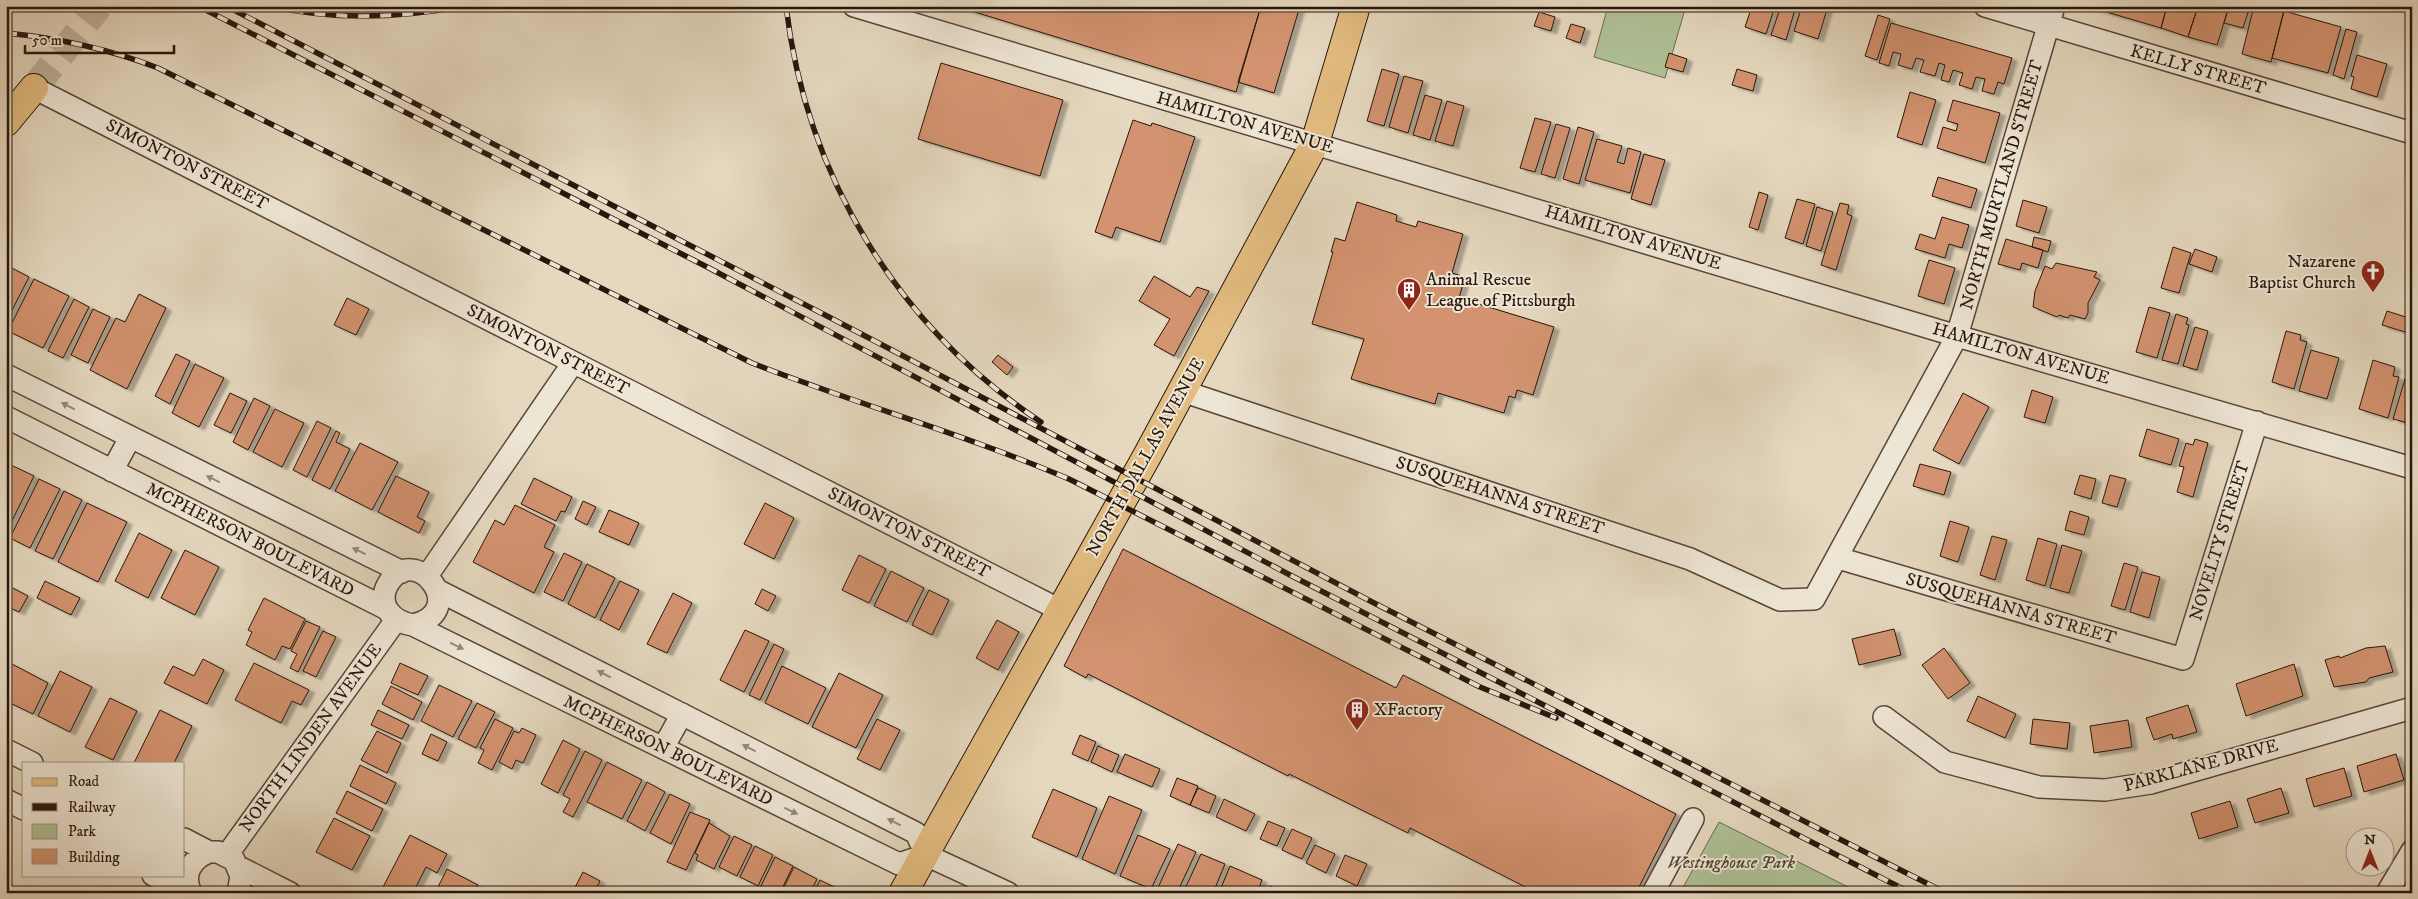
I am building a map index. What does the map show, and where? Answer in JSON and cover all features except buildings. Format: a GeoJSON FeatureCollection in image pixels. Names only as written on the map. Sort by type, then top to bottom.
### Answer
{"type":"FeatureCollection","features":[{"type":"Feature","properties":{"kind":"main road","name":"NORTH DALLAS AVENUE"},"geometry":{"type":"LineString","coordinates":[[903,893],[1062,611],[1315,143],[1356,6]]}},
{"type":"Feature","properties":{"kind":"main road"},"geometry":{"type":"LineString","coordinates":[[6,122],[34,88]]}},
{"type":"Feature","properties":{"kind":"street","name":"HAMILTON AVENUE"},"geometry":{"type":"LineString","coordinates":[[854,6],[1958,336],[2412,468]]}},
{"type":"Feature","properties":{"kind":"street","name":"KELLY STREET"},"geometry":{"type":"LineString","coordinates":[[1985,6],[2051,16],[2412,133]]}},
{"type":"Feature","properties":{"kind":"street","name":"NORTH MURTLAND STREET"},"geometry":{"type":"LineString","coordinates":[[1814,599],[1958,336],[2051,16]]}},
{"type":"Feature","properties":{"kind":"street","name":"SIMONTON STREET"},"geometry":{"type":"LineString","coordinates":[[34,88],[1062,611]]}},
{"type":"Feature","properties":{"kind":"street"},"geometry":{"type":"LineString","coordinates":[[573,363],[432,583],[438,603],[435,611],[422,623],[399,618],[384,596],[386,588],[391,580],[402,572],[415,571],[432,583],[682,714],[916,833],[926,855],[1008,893]]}},
{"type":"Feature","properties":{"kind":"street","name":"MCPHERSON BOULEVARD"},"geometry":{"type":"LineString","coordinates":[[6,375],[402,572]]}},
{"type":"Feature","properties":{"kind":"street","name":"SUSQUEHANNA STREET"},"geometry":{"type":"LineString","coordinates":[[1182,391],[1690,559],[1780,600],[1814,599]]}},
{"type":"Feature","properties":{"kind":"street","name":"MCPHERSON BOULEVARD"},"geometry":{"type":"LineString","coordinates":[[6,417],[399,618],[899,864],[926,855]]}},
{"type":"Feature","properties":{"kind":"street","name":"NOVELTY STREET"},"geometry":{"type":"LineString","coordinates":[[2183,659],[2257,422]]}},
{"type":"Feature","properties":{"kind":"street"},"geometry":{"type":"LineString","coordinates":[[112,471],[130,438]]}},
{"type":"Feature","properties":{"kind":"street","name":"SUSQUEHANNA STREET"},"geometry":{"type":"LineString","coordinates":[[1838,558],[2183,659]]}},
{"type":"Feature","properties":{"kind":"street","name":"NORTH LINDEN AVENUE"},"geometry":{"type":"LineString","coordinates":[[189,891],[189,869],[194,861],[231,869],[399,618]]}},
{"type":"Feature","properties":{"kind":"street","name":"PARKLANE DRIVE"},"geometry":{"type":"LineString","coordinates":[[1884,717],[1945,762],[2039,787],[2105,790],[2151,783],[2412,708]]}},
{"type":"Feature","properties":{"kind":"street"},"geometry":{"type":"LineString","coordinates":[[663,748],[682,714]]}},
{"type":"Feature","properties":{"kind":"street"},"geometry":{"type":"LineString","coordinates":[[6,750],[30,762]]}},
{"type":"Feature","properties":{"kind":"street"},"geometry":{"type":"LineString","coordinates":[[6,800],[22,808]]}},
{"type":"Feature","properties":{"kind":"street"},"geometry":{"type":"LineString","coordinates":[[1653,893],[1693,819]]}},
{"type":"Feature","properties":{"kind":"street"},"geometry":{"type":"LineString","coordinates":[[185,841],[231,869],[290,893]]}},
{"type":"Feature","properties":{"kind":"street"},"geometry":{"type":"LineString","coordinates":[[2387,893],[2412,851]]}},
{"type":"Feature","properties":{"kind":"street"},"geometry":{"type":"LineString","coordinates":[[155,876],[189,891]]}},
{"type":"Feature","properties":{"kind":"green space"},"geometry":{"type":"Polygon","coordinates":[[[1608,6],[1686,6],[1665,78],[1594,57],[1608,6]]]}},
{"type":"Feature","properties":{"kind":"green space","name":"Westinghouse Park"},"geometry":{"type":"Polygon","coordinates":[[[1719,822],[1860,893],[1680,893],[1719,822]]]}},
{"type":"Feature","properties":{"kind":"tunnel"},"geometry":{"type":"LineString","coordinates":[[34,88],[99,6]]}},
{"type":"Feature","properties":{"kind":"railway"},"geometry":{"type":"LineString","coordinates":[[198,6],[709,268],[1290,575],[1911,893]]}},
{"type":"Feature","properties":{"kind":"railway"},"geometry":{"type":"LineString","coordinates":[[226,6],[827,316],[1376,604],[1946,893]]}},
{"type":"Feature","properties":{"kind":"railway"},"geometry":{"type":"LineString","coordinates":[[271,6],[295,11],[344,16],[392,15],[464,6]]}},
{"type":"Feature","properties":{"kind":"railway"},"geometry":{"type":"LineString","coordinates":[[786,6],[797,69],[814,129],[838,187],[867,242],[903,293],[944,341],[990,384],[1041,422]]}},
{"type":"Feature","properties":{"kind":"railway"},"geometry":{"type":"LineString","coordinates":[[6,33],[83,45],[121,55],[158,68],[752,363],[991,448],[1069,479],[1480,687],[1556,718]]}},
{"type":"Feature","properties":{"kind":"place","name":"Nazarene Baptist Church"},"geometry":{"type":"Point","coordinates":[2373,293]}},
{"type":"Feature","properties":{"kind":"place","name":"Animal Rescue League of Pittsburgh"},"geometry":{"type":"Point","coordinates":[1409,311]}},
{"type":"Feature","properties":{"kind":"place","name":"XFactory"},"geometry":{"type":"Point","coordinates":[1357,731]}}]}
